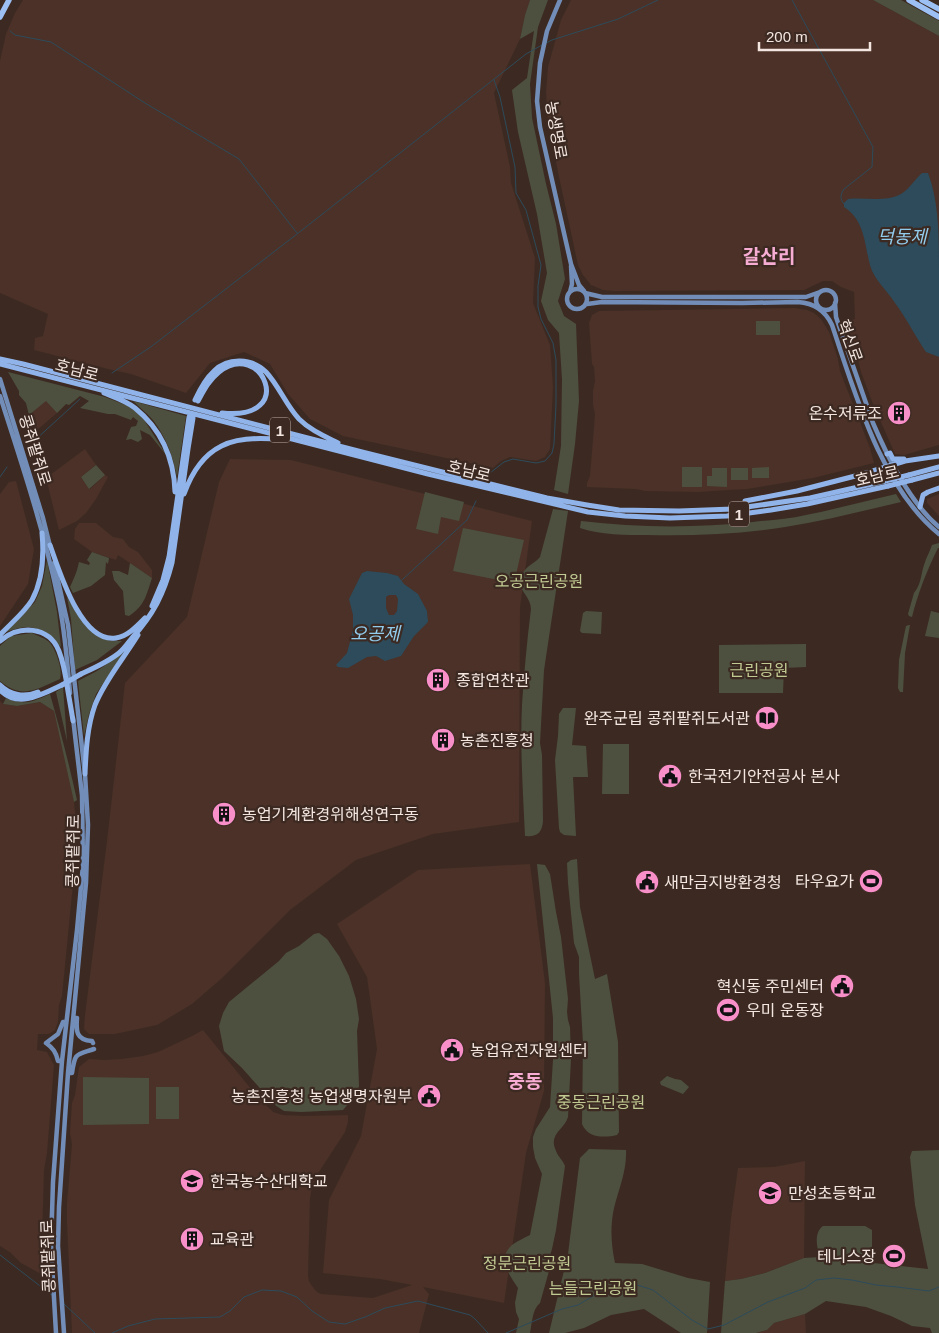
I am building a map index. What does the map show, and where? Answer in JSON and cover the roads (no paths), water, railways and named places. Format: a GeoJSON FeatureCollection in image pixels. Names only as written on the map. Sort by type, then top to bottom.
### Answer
{"type":"FeatureCollection","features":[{"type":"Feature","properties":{"kind":"highway"},"geometry":{"type":"LineString","coordinates":[[0,17],[10,0]]}},
{"type":"Feature","properties":{"kind":"highway"},"geometry":{"type":"LineString","coordinates":[[909,0],[939,17]]}},
{"type":"Feature","properties":{"kind":"highway"},"geometry":{"type":"LineString","coordinates":[[922,0],[939,9]]}},
{"type":"Feature","properties":{"kind":"highway","name":"호남로"},"geometry":{"type":"LineString","coordinates":[[0,359],[84,385],[305,443],[546,500],[625,516],[670,518],[727,516],[771,510],[808,504],[911,477],[939,473]]}},
{"type":"Feature","properties":{"kind":"highway"},"geometry":{"type":"LineString","coordinates":[[207,411],[235,414],[252,412],[260,406],[266,396],[267,386],[265,379],[260,372],[242,365],[234,365],[218,373],[209,382],[197,400],[202,384],[214,370],[234,361],[250,362],[265,372],[290,409],[301,421],[340,444],[362,452]]}},
{"type":"Feature","properties":{"kind":"highway","name":"호남로"},"geometry":{"type":"LineString","coordinates":[[0,364],[13,364],[207,411],[546,500]]}},
{"type":"Feature","properties":{"kind":"highway"},"geometry":{"type":"LineString","coordinates":[[84,385],[134,407],[145,417],[160,436],[173,470],[177,512]]}},
{"type":"Feature","properties":{"kind":"highway"},"geometry":{"type":"LineString","coordinates":[[85,774],[87,740],[96,704],[104,687],[161,596],[167,581],[172,563],[177,512],[188,449],[191,418]]}},
{"type":"Feature","properties":{"kind":"highway"},"geometry":{"type":"LineString","coordinates":[[177,512],[188,482],[198,465],[211,452],[227,442],[253,438],[270,438],[305,443]]}},
{"type":"Feature","properties":{"kind":"highway"},"geometry":{"type":"LineString","coordinates":[[887,454],[890,453],[893,459],[904,459],[905,461]]}},
{"type":"Feature","properties":{"kind":"highway"},"geometry":{"type":"LineString","coordinates":[[746,508],[745,500],[797,491],[905,461],[939,456]]}},
{"type":"Feature","properties":{"kind":"highway","name":"호남로"},"geometry":{"type":"LineString","coordinates":[[911,477],[939,467]]}},
{"type":"Feature","properties":{"kind":"highway","name":"호남로"},"geometry":{"type":"LineString","coordinates":[[588,509],[669,511],[746,508],[886,483]]}},
{"type":"Feature","properties":{"kind":"highway"},"geometry":{"type":"LineString","coordinates":[[920,507],[923,495],[939,488]]}},
{"type":"Feature","properties":{"kind":"highway"},"geometry":{"type":"LineString","coordinates":[[0,635],[32,599],[39,581],[44,554],[42,534]]}},
{"type":"Feature","properties":{"kind":"highway"},"geometry":{"type":"LineString","coordinates":[[50,545],[70,596],[83,619],[95,633],[106,638],[117,638],[144,622]]}},
{"type":"Feature","properties":{"kind":"highway"},"geometry":{"type":"LineString","coordinates":[[0,690],[14,698],[29,699],[108,657],[144,622]]}},
{"type":"Feature","properties":{"kind":"highway"},"geometry":{"type":"LineString","coordinates":[[0,641],[6,636],[25,630],[34,631],[50,638],[60,652],[73,721]]}},
{"type":"Feature","properties":{"kind":"highway"},"geometry":{"type":"LineString","coordinates":[[0,685],[14,694],[26,696],[61,683]]}},
{"type":"Feature","properties":{"kind":"main road","name":"농생명로"},"geometry":{"type":"LineString","coordinates":[[560,0],[547,31],[540,63],[537,101],[540,126],[571,264],[579,285],[588,298],[587,304],[580,310],[571,308],[567,302],[572,284],[571,264]]}},
{"type":"Feature","properties":{"kind":"main road"},"geometry":{"type":"LineString","coordinates":[[570,292],[576,289],[602,297],[806,297],[820,292]]}},
{"type":"Feature","properties":{"kind":"main road","name":"혁신로"},"geometry":{"type":"LineString","coordinates":[[939,527],[920,507],[889,466],[887,454],[873,423],[838,324],[835,296],[831,291],[825,290],[820,292],[817,298],[821,309],[832,325],[868,426],[902,492],[921,517],[939,534]]}},
{"type":"Feature","properties":{"kind":"main road","name":"혁신로"},"geometry":{"type":"LineString","coordinates":[[587,304],[602,302],[798,302],[821,309],[830,308],[835,303]]}},
{"type":"Feature","properties":{"kind":"main road","name":"콩쥐팥쥐로"},"geometry":{"type":"LineString","coordinates":[[0,379],[43,518],[68,625],[88,816],[88,849],[68,1073],[58,1227],[64,1333]]}},
{"type":"Feature","properties":{"kind":"main road","name":"콩쥐팥쥐로"},"geometry":{"type":"LineString","coordinates":[[0,396],[42,534],[58,598],[64,631],[82,795],[83,865],[62,1061],[51,1222],[56,1333]]}},
{"type":"Feature","properties":{"kind":"main road"},"geometry":{"type":"LineString","coordinates":[[74,1018],[77,1018],[76,1030],[78,1034],[88,1041],[92,1041],[92,1043]]}},
{"type":"Feature","properties":{"kind":"main road"},"geometry":{"type":"LineString","coordinates":[[62,1061],[58,1060],[57,1054],[46,1043],[57,1036],[63,1022],[66,1022]]}},
{"type":"Feature","properties":{"kind":"main road"},"geometry":{"type":"LineString","coordinates":[[68,1073],[72,1073],[74,1061],[80,1053],[94,1050]]}},
{"type":"Feature","properties":{"kind":"water","name":"덕동제"},"geometry":{"type":"Polygon","coordinates":[[[922,173],[928,173],[932,184],[938,219],[939,357],[926,352],[899,309],[874,275],[860,225],[844,207],[844,203],[848,199],[880,199],[899,195],[922,173]]]}},
{"type":"Feature","properties":{"kind":"water","name":"오공제"},"geometry":{"type":"Polygon","coordinates":[[[367,571],[398,576],[404,584],[418,594],[427,611],[428,622],[414,636],[401,656],[385,661],[376,656],[367,657],[348,668],[338,667],[336,665],[347,653],[353,630],[353,615],[349,599],[362,573],[367,571]],[[396,595],[386,597],[386,608],[389,615],[394,615],[397,611],[398,599],[396,595]]]}},
{"type":"Feature","properties":{"kind":"waterway"},"geometry":{"type":"LineString","coordinates":[[546,43],[618,19],[658,0]]}},
{"type":"Feature","properties":{"kind":"waterway"},"geometry":{"type":"LineString","coordinates":[[792,0],[873,147],[872,167],[844,189],[841,197],[844,204]]}},
{"type":"Feature","properties":{"kind":"waterway"},"geometry":{"type":"LineString","coordinates":[[10,31],[15,35],[51,42],[145,103],[239,159],[297,233]]}},
{"type":"Feature","properties":{"kind":"waterway"},"geometry":{"type":"LineString","coordinates":[[112,373],[152,346],[526,54],[542,45]]}},
{"type":"Feature","properties":{"kind":"waterway"},"geometry":{"type":"LineString","coordinates":[[490,473],[504,462],[513,459],[536,463],[545,461],[552,453],[554,444],[556,404],[556,360],[553,343],[541,319],[538,307],[541,265],[526,210],[516,193],[515,167],[500,97],[494,80]]}},
{"type":"Feature","properties":{"kind":"waterway"},"geometry":{"type":"LineString","coordinates":[[34,441],[80,399]]}},
{"type":"Feature","properties":{"kind":"waterway"},"geometry":{"type":"LineString","coordinates":[[0,477],[7,467]]}},
{"type":"Feature","properties":{"kind":"waterway"},"geometry":{"type":"LineString","coordinates":[[402,580],[467,520],[476,501]]}},
{"type":"Feature","properties":{"kind":"waterway"},"geometry":{"type":"LineString","coordinates":[[0,1255],[53,1296]]}},
{"type":"Feature","properties":{"kind":"waterway"},"geometry":{"type":"LineString","coordinates":[[506,1333],[562,1309],[578,1305],[605,1289],[631,1283],[653,1290],[692,1320],[708,1329],[724,1325],[768,1302],[805,1288],[816,1280],[834,1278],[929,1291],[939,1287]]}},
{"type":"Feature","properties":{"kind":"waterway"},"geometry":{"type":"LineString","coordinates":[[112,1333],[128,1326],[155,1319],[220,1317],[230,1311],[244,1297],[262,1290],[281,1291],[297,1297],[312,1311],[329,1322],[345,1324],[385,1308],[418,1301],[470,1315],[488,1333]]}},
{"type":"Feature","properties":{"kind":"waterway"},"geometry":{"type":"LineString","coordinates":[[64,1304],[95,1333]]}},
{"type":"Feature","properties":{"kind":"place","name":"온수저류조"},"geometry":{"type":"Point","coordinates":[899,413]}},
{"type":"Feature","properties":{"kind":"place","name":"종합연찬관"},"geometry":{"type":"Point","coordinates":[438,680]}},
{"type":"Feature","properties":{"kind":"place","name":"완주군립 콩쥐팥쥐도서관"},"geometry":{"type":"Point","coordinates":[767,718]}},
{"type":"Feature","properties":{"kind":"place","name":"농촌진흥청"},"geometry":{"type":"Point","coordinates":[443,740]}},
{"type":"Feature","properties":{"kind":"place","name":"한국전기안전공사 본사"},"geometry":{"type":"Point","coordinates":[670,776]}},
{"type":"Feature","properties":{"kind":"place","name":"농업기계환경위해성연구동"},"geometry":{"type":"Point","coordinates":[224,814]}},
{"type":"Feature","properties":{"kind":"place","name":"타우요가"},"geometry":{"type":"Point","coordinates":[871,881]}},
{"type":"Feature","properties":{"kind":"place","name":"새만금지방환경청"},"geometry":{"type":"Point","coordinates":[647,882]}},
{"type":"Feature","properties":{"kind":"place","name":"혁신동 주민센터"},"geometry":{"type":"Point","coordinates":[842,986]}},
{"type":"Feature","properties":{"kind":"place","name":"우미 운동장"},"geometry":{"type":"Point","coordinates":[728,1010]}},
{"type":"Feature","properties":{"kind":"place","name":"농업유전자원센터"},"geometry":{"type":"Point","coordinates":[452,1050]}},
{"type":"Feature","properties":{"kind":"place","name":"농촌진흥청 농업생명자원부"},"geometry":{"type":"Point","coordinates":[429,1096]}},
{"type":"Feature","properties":{"kind":"place","name":"한국농수산대학교"},"geometry":{"type":"Point","coordinates":[192,1181]}},
{"type":"Feature","properties":{"kind":"place","name":"만성초등학교"},"geometry":{"type":"Point","coordinates":[770,1193]}},
{"type":"Feature","properties":{"kind":"place","name":"교육관"},"geometry":{"type":"Point","coordinates":[192,1239]}},
{"type":"Feature","properties":{"kind":"place","name":"테니스장"},"geometry":{"type":"Point","coordinates":[894,1256]}},
{"type":"Feature","properties":{"kind":"district","name":"갈산리"},"geometry":{"type":"Point","coordinates":[769,256]}},
{"type":"Feature","properties":{"kind":"district","name":"중동"},"geometry":{"type":"Point","coordinates":[525,1081]}},
{"type":"Feature","properties":{"kind":"park label","name":"오공근린공원"},"geometry":{"type":"Point","coordinates":[539,581]}},
{"type":"Feature","properties":{"kind":"park label","name":"근린공원"},"geometry":{"type":"Point","coordinates":[759,670]}},
{"type":"Feature","properties":{"kind":"park label","name":"중동근린공원"},"geometry":{"type":"Point","coordinates":[601,1102]}},
{"type":"Feature","properties":{"kind":"park label","name":"정문근린공원"},"geometry":{"type":"Point","coordinates":[527,1263]}},
{"type":"Feature","properties":{"kind":"park label","name":"는들근린공원"},"geometry":{"type":"Point","coordinates":[593,1288]}}]}
